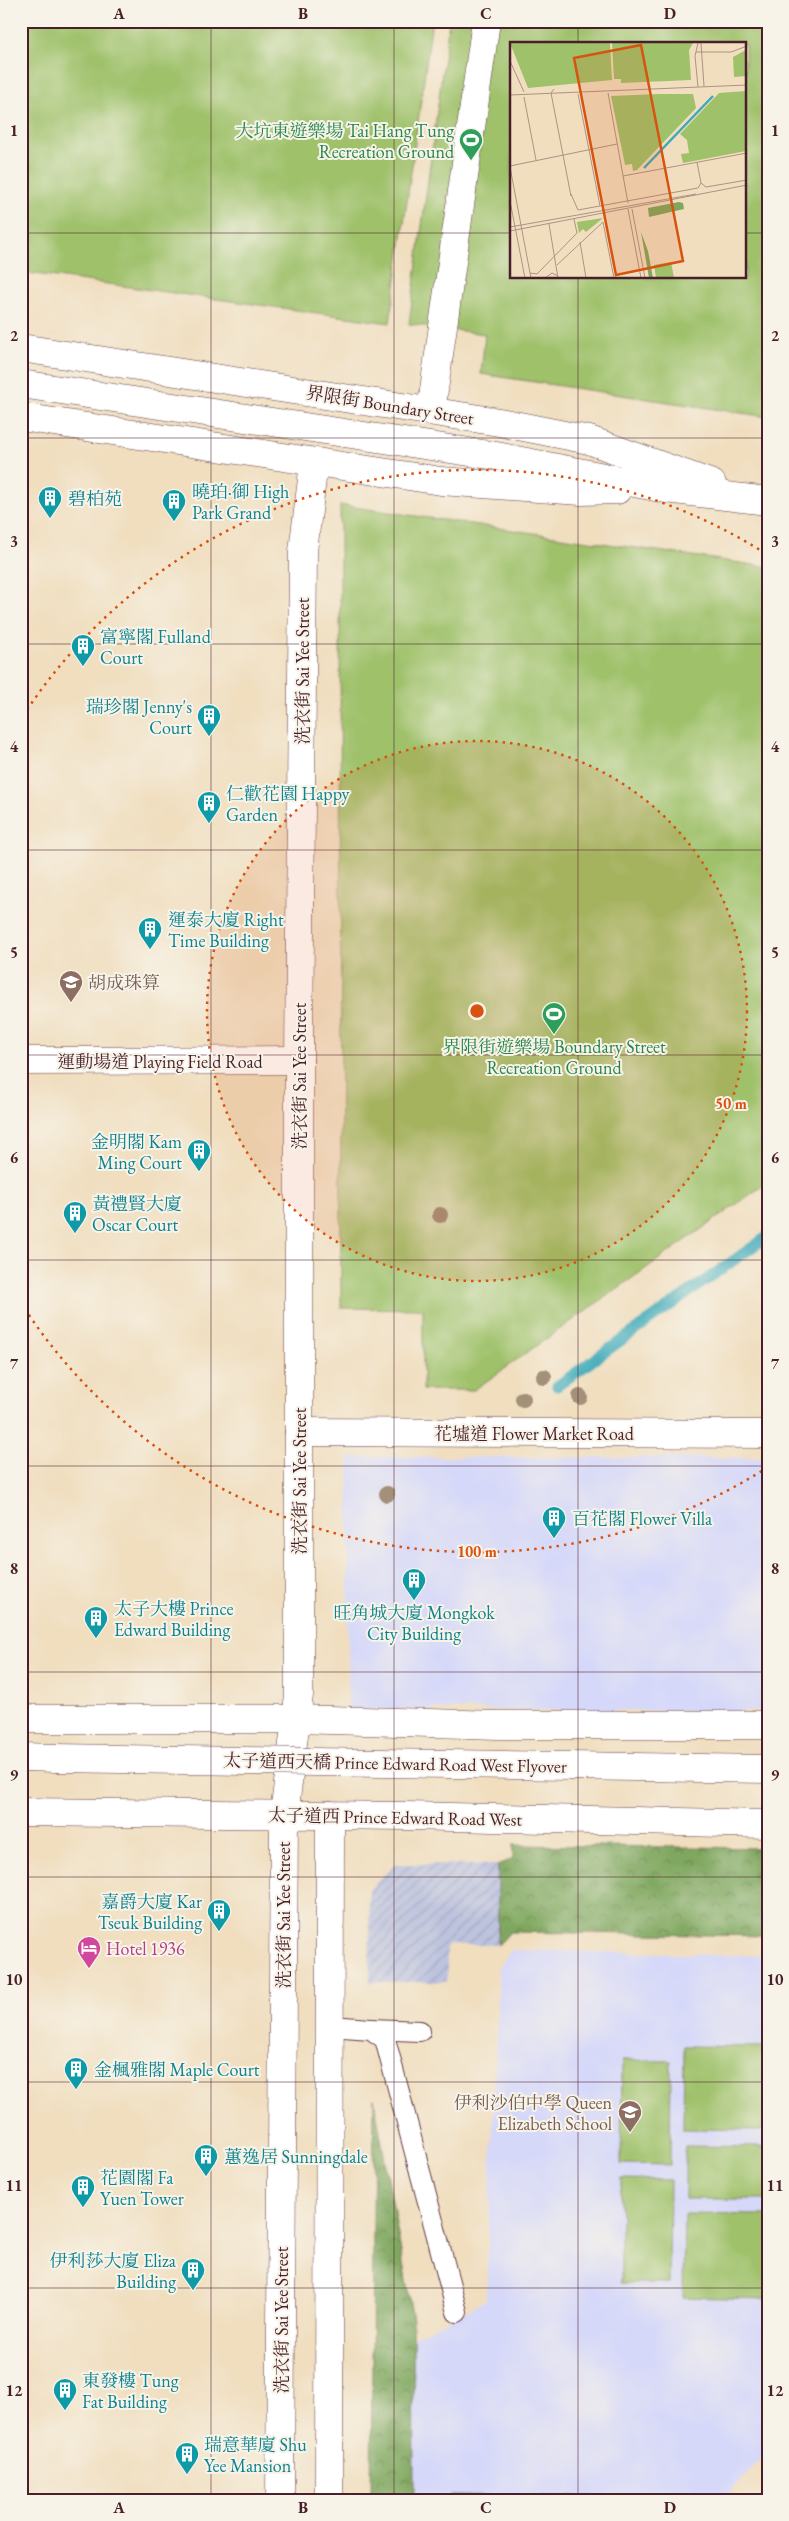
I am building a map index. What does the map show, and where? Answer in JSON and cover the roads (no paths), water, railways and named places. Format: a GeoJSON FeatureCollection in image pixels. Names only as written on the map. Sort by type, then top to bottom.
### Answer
{"type":"FeatureCollection","features":[{"type":"Feature","properties":{"kind":"main road"},"geometry":{"type":"LineString","coordinates":[[431,411],[486,21]]}},
{"type":"Feature","properties":{"kind":"main road","name":"界限街 Boundary Street"},"geometry":{"type":"LineString","coordinates":[[21,348],[431,411],[589,440],[662,464],[759,500]]}},
{"type":"Feature","properties":{"kind":"main road","name":"界限街 Boundary Street"},"geometry":{"type":"LineString","coordinates":[[21,384],[496,456],[666,489],[759,500]]}},
{"type":"Feature","properties":{"kind":"main road","name":"界限街 Boundary Street"},"geometry":{"type":"LineString","coordinates":[[21,417],[314,463],[465,483],[581,491],[666,489]]}},
{"type":"Feature","properties":{"kind":"main road","name":"洗衣街 Sai Yee Street"},"geometry":{"type":"LineString","coordinates":[[280,2500],[284,1815],[299,1686],[299,1060],[303,551],[314,463]]}},
{"type":"Feature","properties":{"kind":"main road","name":"運動場道 Playing Field Road"},"geometry":{"type":"LineString","coordinates":[[21,1061],[299,1060]]}},
{"type":"Feature","properties":{"kind":"main road","name":"花墟道 Flower Market Road"},"geometry":{"type":"LineString","coordinates":[[300,1432],[768,1434]]}},
{"type":"Feature","properties":{"kind":"main road"},"geometry":{"type":"LineString","coordinates":[[21,1719],[296,1719],[498,1725],[768,1725]]}},
{"type":"Feature","properties":{"kind":"main road","name":"太子道西天橋 Prince Edward Road West Flyover"},"geometry":{"type":"LineString","coordinates":[[21,1757],[768,1769]]}},
{"type":"Feature","properties":{"kind":"main road","name":"太子道西 Prince Edward Road West"},"geometry":{"type":"LineString","coordinates":[[21,1812],[330,1815],[768,1824]]}},
{"type":"Feature","properties":{"kind":"main road"},"geometry":{"type":"LineString","coordinates":[[329,2500],[330,1815]]}},
{"type":"Feature","properties":{"kind":"lane"},"geometry":{"type":"LineString","coordinates":[[330,2026],[420,2031]]}},
{"type":"Feature","properties":{"kind":"lane"},"geometry":{"type":"LineString","coordinates":[[371,2029],[385,2039],[457,2312]]}},
{"type":"Feature","properties":{"kind":"waterway"},"geometry":{"type":"LineString","coordinates":[[557,1386],[768,1236]]}},
{"type":"Feature","properties":{"kind":"place","name":"大坑東遊樂場 Tai Hang Tung Recreation Ground"},"geometry":{"type":"Point","coordinates":[471,161]}},
{"type":"Feature","properties":{"kind":"place","name":"碧柏苑"},"geometry":{"type":"Point","coordinates":[50,519]}},
{"type":"Feature","properties":{"kind":"place","name":"曉珀·御 High Park Grand"},"geometry":{"type":"Point","coordinates":[174,522]}},
{"type":"Feature","properties":{"kind":"place","name":"富寧閣 Fulland Court"},"geometry":{"type":"Point","coordinates":[83,667]}},
{"type":"Feature","properties":{"kind":"place","name":"瑞珍閣 Jenny's Court"},"geometry":{"type":"Point","coordinates":[209,737]}},
{"type":"Feature","properties":{"kind":"place","name":"仁歡花園 Happy Garden"},"geometry":{"type":"Point","coordinates":[209,824]}},
{"type":"Feature","properties":{"kind":"place","name":"運泰大廈 Right Time Building"},"geometry":{"type":"Point","coordinates":[150,950]}},
{"type":"Feature","properties":{"kind":"place","name":"胡成珠算"},"geometry":{"type":"Point","coordinates":[71,1003]}},
{"type":"Feature","properties":{"kind":"place","name":"界限街遊樂場 Boundary Street Recreation Ground"},"geometry":{"type":"Point","coordinates":[554,1035]}},
{"type":"Feature","properties":{"kind":"place","name":"金明閣 Kam Ming Court"},"geometry":{"type":"Point","coordinates":[199,1172]}},
{"type":"Feature","properties":{"kind":"place","name":"黃禮賢大廈 Oscar Court"},"geometry":{"type":"Point","coordinates":[75,1234]}},
{"type":"Feature","properties":{"kind":"place","name":"百花閣 Flower Villa"},"geometry":{"type":"Point","coordinates":[554,1539]}},
{"type":"Feature","properties":{"kind":"place","name":"旺角城大廈 Mongkok City Building"},"geometry":{"type":"Point","coordinates":[414,1601]}},
{"type":"Feature","properties":{"kind":"place","name":"太子大樓 Prince Edward Building"},"geometry":{"type":"Point","coordinates":[96,1639]}},
{"type":"Feature","properties":{"kind":"place","name":"嘉爵大廈 Kar Tseuk Building"},"geometry":{"type":"Point","coordinates":[219,1932]}},
{"type":"Feature","properties":{"kind":"place","name":"Hotel 1936"},"geometry":{"type":"Point","coordinates":[89,1969]}},
{"type":"Feature","properties":{"kind":"place","name":"金楓雅閣 Maple Court"},"geometry":{"type":"Point","coordinates":[76,2090]}},
{"type":"Feature","properties":{"kind":"place","name":"伊利沙伯中學 Queen Elizabeth School"},"geometry":{"type":"Point","coordinates":[630,2133]}},
{"type":"Feature","properties":{"kind":"place","name":"蕙逸居 Sunningdale"},"geometry":{"type":"Point","coordinates":[206,2177]}},
{"type":"Feature","properties":{"kind":"place","name":"花園閣 Fa Yuen Tower"},"geometry":{"type":"Point","coordinates":[83,2208]}},
{"type":"Feature","properties":{"kind":"place","name":"伊利莎大廈 Eliza Building"},"geometry":{"type":"Point","coordinates":[193,2291]}},
{"type":"Feature","properties":{"kind":"place","name":"東發樓 Tung Fat Building"},"geometry":{"type":"Point","coordinates":[65,2411]}},
{"type":"Feature","properties":{"kind":"place","name":"瑞意華廈 Shu Yee Mansion"},"geometry":{"type":"Point","coordinates":[187,2475]}}]}
